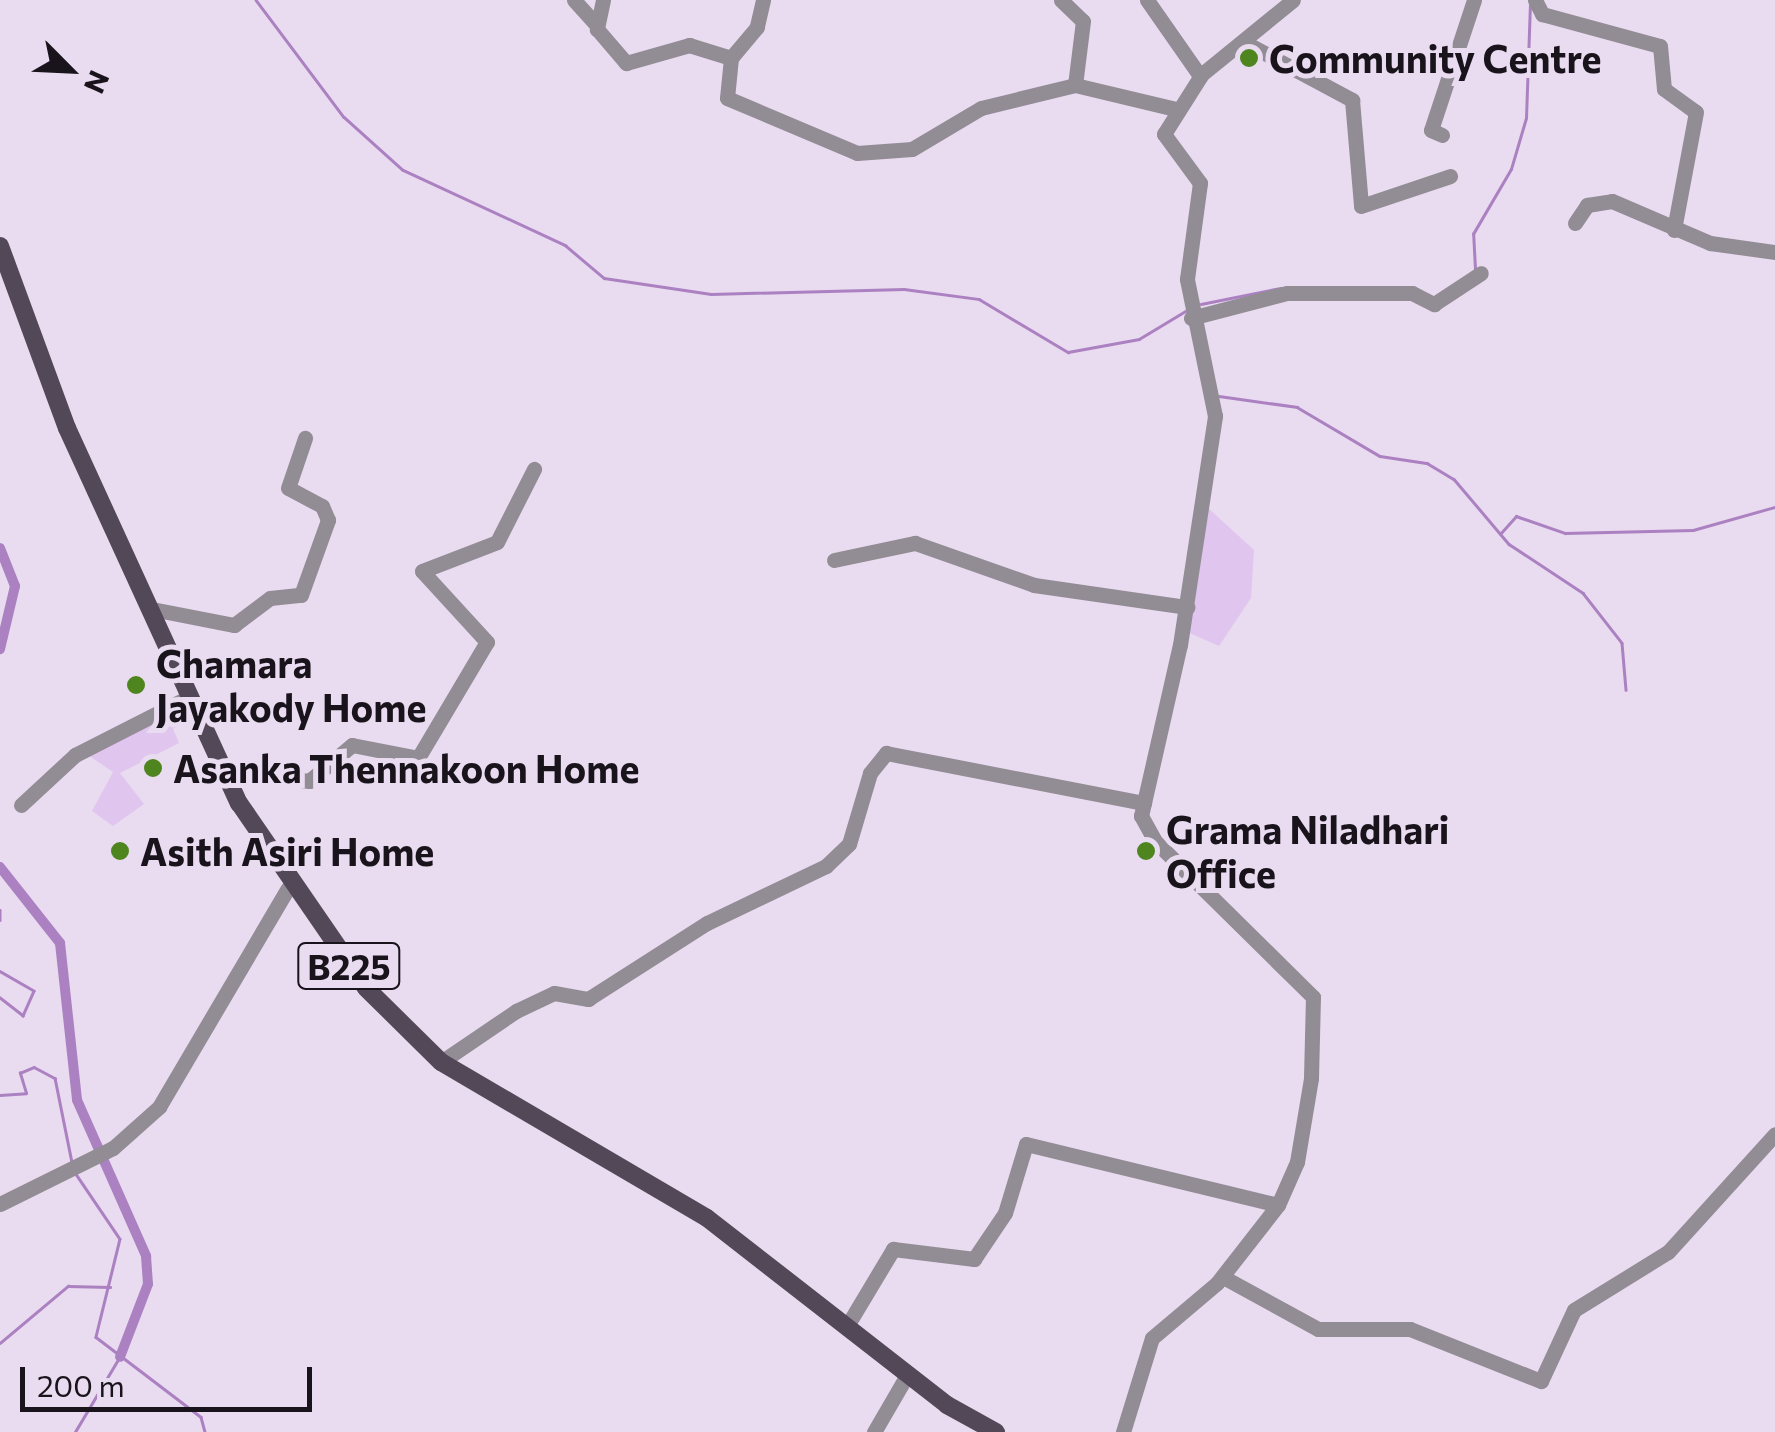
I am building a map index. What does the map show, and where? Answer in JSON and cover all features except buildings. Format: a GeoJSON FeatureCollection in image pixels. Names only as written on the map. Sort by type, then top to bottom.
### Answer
{"type":"FeatureCollection","features":[{"type":"Feature","properties":{"kind":"main road","name":"B225"},"geometry":{"type":"LineString","coordinates":[[0,246],[68,428],[223,771],[288,888],[366,988],[441,1062],[707,1218],[907,1374],[996,1432]]}},
{"type":"Feature","properties":{"kind":"street"},"geometry":{"type":"LineString","coordinates":[[574,0],[626,63],[690,45],[731,58]]}},
{"type":"Feature","properties":{"kind":"street"},"geometry":{"type":"LineString","coordinates":[[594,22],[603,0]]}},
{"type":"Feature","properties":{"kind":"street"},"geometry":{"type":"LineString","coordinates":[[762,0],[757,27],[731,58],[725,89],[736,109],[886,156],[981,108],[1075,86],[1176,109]]}},
{"type":"Feature","properties":{"kind":"street"},"geometry":{"type":"LineString","coordinates":[[1061,0],[1083,20],[1075,86]]}},
{"type":"Feature","properties":{"kind":"street"},"geometry":{"type":"LineString","coordinates":[[1147,0],[1200,76]]}},
{"type":"Feature","properties":{"kind":"street"},"geometry":{"type":"LineString","coordinates":[[1123,1432],[1152,1338],[1223,1277],[1278,1204],[1305,1126],[1319,1010],[1142,823],[1187,607],[1215,416],[1192,318],[1186,252],[1200,183],[1166,148],[1176,109],[1200,76],[1293,0]]}},
{"type":"Feature","properties":{"kind":"street"},"geometry":{"type":"LineString","coordinates":[[1442,136],[1431,130],[1474,0]]}},
{"type":"Feature","properties":{"kind":"street"},"geometry":{"type":"LineString","coordinates":[[1535,0],[1542,14],[1660,46],[1664,89],[1696,112],[1674,230]]}},
{"type":"Feature","properties":{"kind":"street"},"geometry":{"type":"LineString","coordinates":[[1244,42],[1352,100],[1361,206],[1450,176]]}},
{"type":"Feature","properties":{"kind":"street"},"geometry":{"type":"LineString","coordinates":[[1575,224],[1597,200],[1674,230],[1775,252]]}},
{"type":"Feature","properties":{"kind":"street"},"geometry":{"type":"LineString","coordinates":[[1192,318],[1287,293],[1412,293],[1434,304],[1481,273]]}},
{"type":"Feature","properties":{"kind":"street"},"geometry":{"type":"LineString","coordinates":[[152,609],[234,625],[270,598],[301,595],[328,520],[322,506],[288,488],[306,438]]}},
{"type":"Feature","properties":{"kind":"street"},"geometry":{"type":"LineString","coordinates":[[223,771],[309,781],[343,746],[418,758],[487,642],[422,571],[496,542],[534,468]]}},
{"type":"Feature","properties":{"kind":"street"},"geometry":{"type":"LineString","coordinates":[[834,560],[915,542],[1034,585],[1187,607]]}},
{"type":"Feature","properties":{"kind":"street"},"geometry":{"type":"LineString","coordinates":[[21,805],[75,755],[189,697]]}},
{"type":"Feature","properties":{"kind":"street"},"geometry":{"type":"LineString","coordinates":[[441,1062],[516,1011],[554,993],[588,999],[706,923],[826,866],[849,844],[870,773],[886,753],[1144,804]]}},
{"type":"Feature","properties":{"kind":"street"},"geometry":{"type":"LineString","coordinates":[[0,1204],[114,1148],[160,1107],[288,888]]}},
{"type":"Feature","properties":{"kind":"street"},"geometry":{"type":"LineString","coordinates":[[1223,1277],[1318,1329],[1410,1329],[1545,1378],[1574,1310],[1668,1252],[1775,1134]]}},
{"type":"Feature","properties":{"kind":"street"},"geometry":{"type":"LineString","coordinates":[[847,1326],[893,1250],[974,1260],[1005,1213],[1026,1144],[1278,1204]]}},
{"type":"Feature","properties":{"kind":"street"},"geometry":{"type":"LineString","coordinates":[[874,1432],[907,1374]]}},
{"type":"Feature","properties":{"kind":"shaded area"},"geometry":{"type":"Polygon","coordinates":[[[1207,507],[1254,550],[1251,598],[1219,646],[1185,631],[1207,507]]]}},
{"type":"Feature","properties":{"kind":"shaded area"},"geometry":{"type":"Polygon","coordinates":[[[189,697],[196,715],[173,729],[179,743],[120,773],[144,804],[113,826],[92,811],[113,772],[82,751],[189,697]]]}},
{"type":"Feature","properties":{"kind":"waterway"},"geometry":{"type":"LineString","coordinates":[[256,0],[344,117],[403,170],[565,245],[604,278],[711,294],[904,289],[979,299],[1068,352],[1139,339],[1189,309]]}},
{"type":"Feature","properties":{"kind":"waterway"},"geometry":{"type":"LineString","coordinates":[[1475,269],[1473,234],[1511,169],[1526,118],[1530,6]]}},
{"type":"Feature","properties":{"kind":"waterway"},"geometry":{"type":"LineString","coordinates":[[1201,304],[1280,288]]}},
{"type":"Feature","properties":{"kind":"waterway"},"geometry":{"type":"LineString","coordinates":[[1219,396],[1297,407],[1380,456],[1427,463],[1454,479],[1509,544],[1583,593],[1622,643],[1626,690]]}},
{"type":"Feature","properties":{"kind":"waterway"},"geometry":{"type":"LineString","coordinates":[[1500,534],[1516,516],[1565,533],[1693,530],[1775,507]]}},
{"type":"Feature","properties":{"kind":"waterway"},"geometry":{"type":"LineString","coordinates":[[0,548],[15,586],[0,649]]}},
{"type":"Feature","properties":{"kind":"waterway"},"geometry":{"type":"LineString","coordinates":[[0,867],[60,943],[77,1100],[146,1256],[148,1284],[120,1357]]}},
{"type":"Feature","properties":{"kind":"waterway"},"geometry":{"type":"LineString","coordinates":[[0,910],[0,920]]}},
{"type":"Feature","properties":{"kind":"waterway"},"geometry":{"type":"LineString","coordinates":[[0,971],[34,991],[23,1016],[0,998]]}},
{"type":"Feature","properties":{"kind":"waterway"},"geometry":{"type":"LineString","coordinates":[[0,1095],[26,1093],[20,1073],[34,1067],[55,1078],[72,1162]]}},
{"type":"Feature","properties":{"kind":"waterway"},"geometry":{"type":"LineString","coordinates":[[76,1174],[120,1239],[96,1337],[201,1417],[205,1432]]}},
{"type":"Feature","properties":{"kind":"waterway"},"geometry":{"type":"LineString","coordinates":[[0,1343],[68,1286],[110,1287]]}},
{"type":"Feature","properties":{"kind":"waterway"},"geometry":{"type":"LineString","coordinates":[[75,1432],[119,1358]]}},
{"type":"Feature","properties":{"kind":"place","name":"Community Centre"},"geometry":{"type":"Point","coordinates":[1249,58]}},
{"type":"Feature","properties":{"kind":"place","name":"Chamara Jayakody Home"},"geometry":{"type":"Point","coordinates":[136,685]}},
{"type":"Feature","properties":{"kind":"place","name":"Asanka Thennakoon Home"},"geometry":{"type":"Point","coordinates":[153,768]}},
{"type":"Feature","properties":{"kind":"place","name":"Asith Asiri Home"},"geometry":{"type":"Point","coordinates":[120,851]}},
{"type":"Feature","properties":{"kind":"place","name":"Grama Niladhari Office"},"geometry":{"type":"Point","coordinates":[1146,851]}}]}
